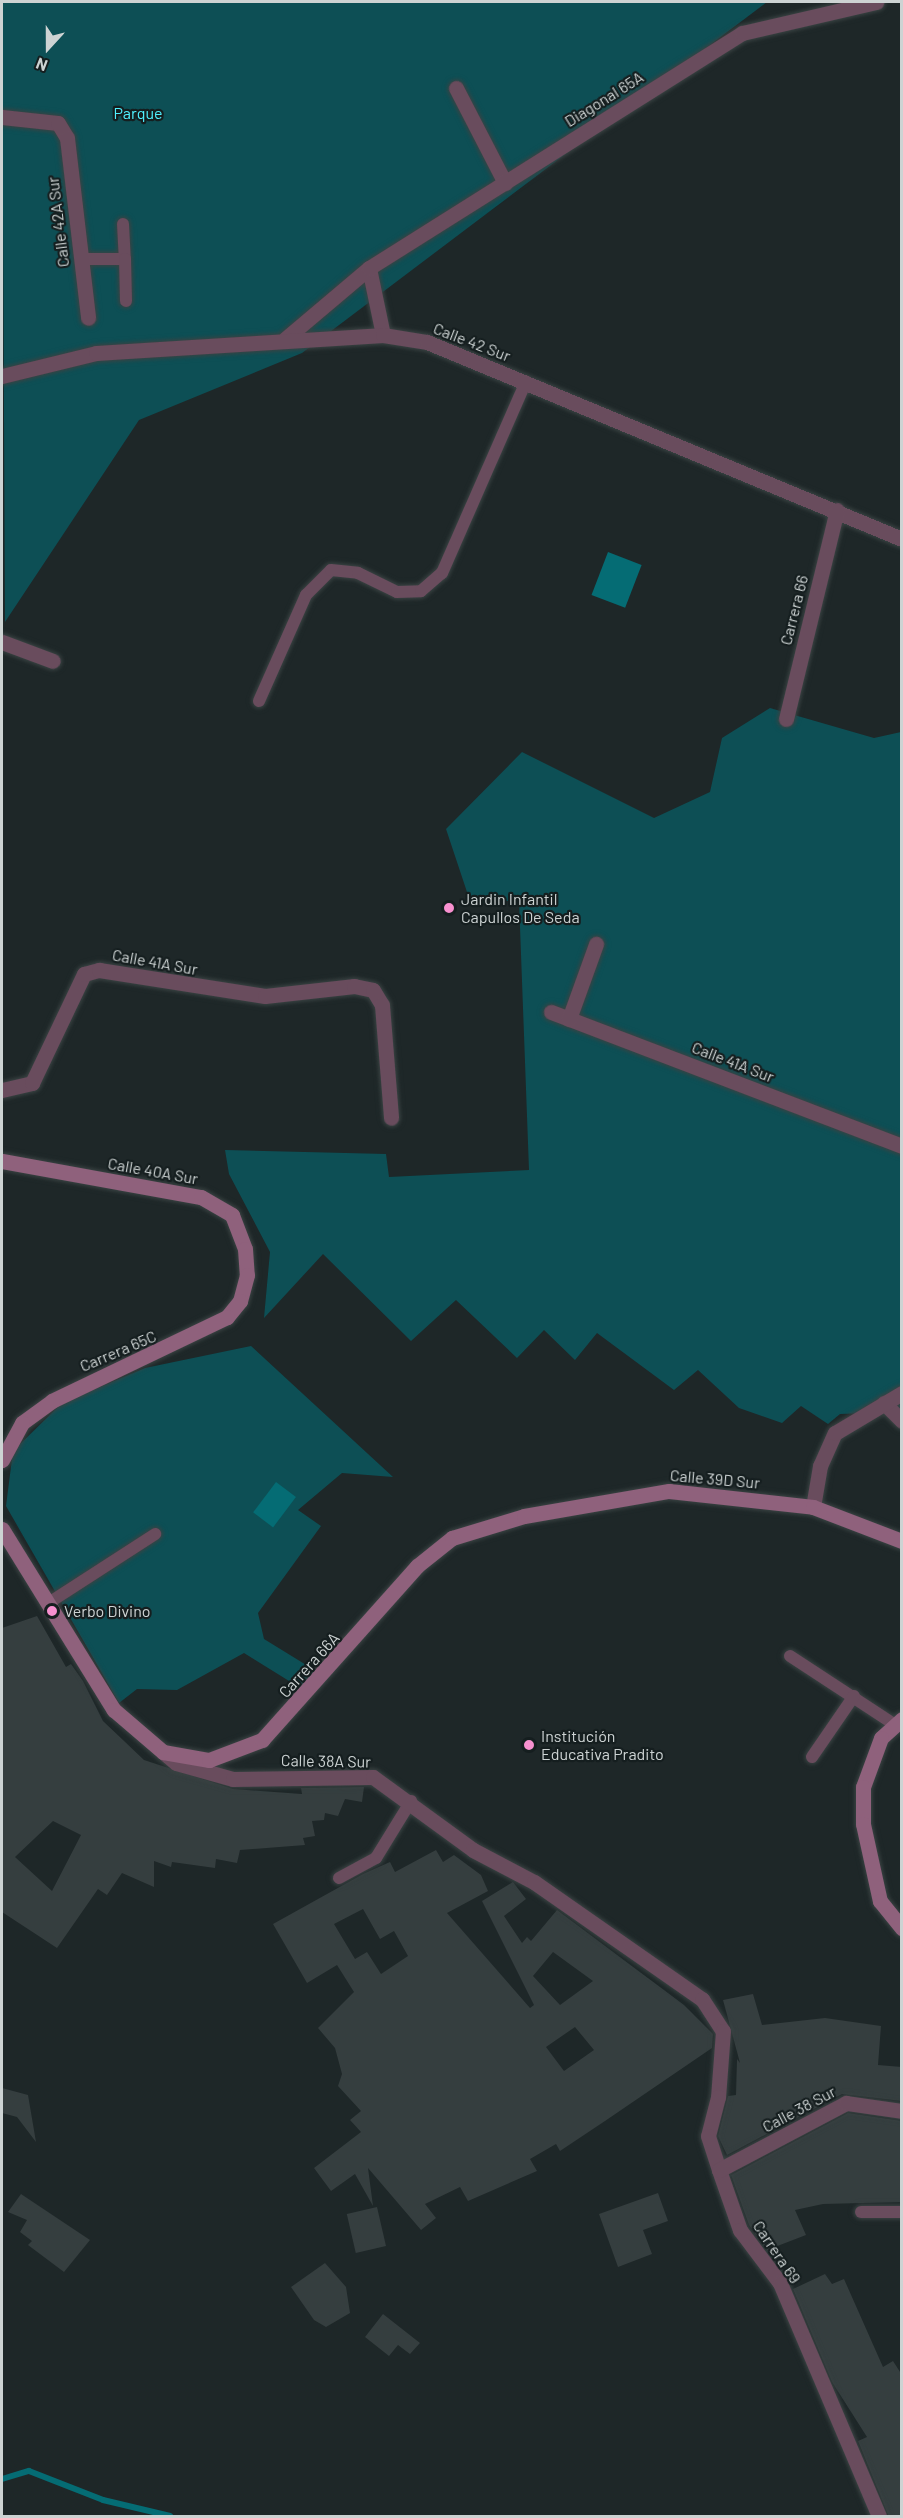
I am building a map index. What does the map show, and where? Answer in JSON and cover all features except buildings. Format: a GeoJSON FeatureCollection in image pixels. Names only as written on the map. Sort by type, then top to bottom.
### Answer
{"type":"FeatureCollection","features":[{"type":"Feature","properties":{"kind":"main road","name":"Calle 40A Sur"},"geometry":{"type":"LineString","coordinates":[[2,1161],[201,1197],[232,1215],[245,1249],[247,1275]]}},
{"type":"Feature","properties":{"kind":"main road","name":"Carrera 65C"},"geometry":{"type":"LineString","coordinates":[[2,1460],[22,1423],[52,1401],[227,1317],[240,1301],[247,1275]]}},
{"type":"Feature","properties":{"kind":"main road","name":"Calle 39D Sur"},"geometry":{"type":"LineString","coordinates":[[452,1538],[524,1516],[669,1491],[813,1507],[902,1541]]}},
{"type":"Feature","properties":{"kind":"main road","name":"Calle 38A Sur"},"geometry":{"type":"LineString","coordinates":[[2,1529],[114,1710],[163,1752]]}},
{"type":"Feature","properties":{"kind":"main road","name":"Carrera 66A"},"geometry":{"type":"LineString","coordinates":[[163,1752],[208,1760],[262,1740],[417,1566],[452,1538]]}},
{"type":"Feature","properties":{"kind":"main road"},"geometry":{"type":"LineString","coordinates":[[898,1722],[876,1748],[862,1787],[863,1824],[880,1901],[902,1928]]}},
{"type":"Feature","properties":{"kind":"street","name":"Diagonal 65A"},"geometry":{"type":"LineString","coordinates":[[285,339],[369,268],[742,33],[876,2]]}},
{"type":"Feature","properties":{"kind":"street"},"geometry":{"type":"LineString","coordinates":[[456,88],[505,183]]}},
{"type":"Feature","properties":{"kind":"street","name":"Calle 42A Sur"},"geometry":{"type":"LineString","coordinates":[[2,117],[58,123],[67,138],[88,318]]}},
{"type":"Feature","properties":{"kind":"street"},"geometry":{"type":"LineString","coordinates":[[369,268],[383,335]]}},
{"type":"Feature","properties":{"kind":"street","name":"Calle 42 Sur"},"geometry":{"type":"LineString","coordinates":[[2,376],[96,353],[285,339],[383,335],[427,342],[837,510],[902,539]]}},
{"type":"Feature","properties":{"kind":"street","name":"Carrera 66"},"geometry":{"type":"LineString","coordinates":[[786,719],[837,510]]}},
{"type":"Feature","properties":{"kind":"street"},"geometry":{"type":"LineString","coordinates":[[2,642],[53,661]]}},
{"type":"Feature","properties":{"kind":"street"},"geometry":{"type":"LineString","coordinates":[[570,1019],[596,944]]}},
{"type":"Feature","properties":{"kind":"street","name":"Calle 41A Sur"},"geometry":{"type":"LineString","coordinates":[[2,1090],[32,1083],[46,1063],[75,985],[84,974],[99,970],[265,996],[354,986],[373,990],[382,1005],[391,1118]]}},
{"type":"Feature","properties":{"kind":"street","name":"Calle 41A Sur"},"geometry":{"type":"LineString","coordinates":[[551,1012],[902,1146]]}},
{"type":"Feature","properties":{"kind":"street"},"geometry":{"type":"LineString","coordinates":[[813,1507],[820,1466],[835,1433],[902,1393]]}},
{"type":"Feature","properties":{"kind":"street"},"geometry":{"type":"LineString","coordinates":[[885,1403],[902,1421]]}},
{"type":"Feature","properties":{"kind":"street","name":"Calle 38A Sur"},"geometry":{"type":"LineString","coordinates":[[163,1752],[176,1763],[233,1779],[373,1777],[411,1801],[473,1850],[534,1882],[702,1999],[723,2031]]}},
{"type":"Feature","properties":{"kind":"street","name":"Carrera 69"},"geometry":{"type":"LineString","coordinates":[[723,2031],[718,2097],[708,2136],[718,2170],[740,2230],[780,2283],[879,2517]]}},
{"type":"Feature","properties":{"kind":"street","name":"Calle 38 Sur"},"geometry":{"type":"LineString","coordinates":[[718,2170],[846,2103],[902,2111]]}},
{"type":"Feature","properties":{"kind":"lane"},"geometry":{"type":"LineString","coordinates":[[123,224],[126,301]]}},
{"type":"Feature","properties":{"kind":"lane"},"geometry":{"type":"LineString","coordinates":[[81,260],[125,260]]}},
{"type":"Feature","properties":{"kind":"lane"},"geometry":{"type":"LineString","coordinates":[[259,700],[306,595],[332,570],[358,573],[397,592],[422,591],[442,573],[526,382]]}},
{"type":"Feature","properties":{"kind":"lane"},"geometry":{"type":"LineString","coordinates":[[48,1604],[155,1534]]}},
{"type":"Feature","properties":{"kind":"lane"},"geometry":{"type":"LineString","coordinates":[[790,1656],[898,1722]]}},
{"type":"Feature","properties":{"kind":"lane"},"geometry":{"type":"LineString","coordinates":[[812,1757],[854,1696]]}},
{"type":"Feature","properties":{"kind":"lane"},"geometry":{"type":"LineString","coordinates":[[339,1878],[376,1857],[411,1801]]}},
{"type":"Feature","properties":{"kind":"lane"},"geometry":{"type":"LineString","coordinates":[[861,2212],[902,2212]]}},
{"type":"Feature","properties":{"kind":"green space","name":"Parque"},"geometry":{"type":"Polygon","coordinates":[[[2,2],[767,2],[302,353],[139,420],[5,622],[2,2]]]}},
{"type":"Feature","properties":{"kind":"green space"},"geometry":{"type":"Polygon","coordinates":[[[770,708],[874,738],[901,732],[901,1412],[840,1414],[828,1424],[801,1406],[782,1423],[739,1408],[698,1370],[674,1390],[597,1333],[575,1360],[544,1330],[517,1358],[456,1300],[411,1341],[323,1254],[264,1318],[270,1252],[229,1174],[225,1150],[386,1154],[389,1177],[529,1170],[519,900],[471,904],[446,829],[522,752],[654,818],[710,792],[722,738],[770,708]]]}},
{"type":"Feature","properties":{"kind":"green space"},"geometry":{"type":"Polygon","coordinates":[[[251,1346],[393,1477],[342,1473],[298,1510],[321,1526],[258,1613],[264,1639],[316,1671],[302,1689],[244,1653],[177,1690],[137,1689],[119,1703],[6,1506],[13,1451],[62,1403],[145,1368],[251,1346]]]}},
{"type":"Feature","properties":{"kind":"shaded area"},"geometry":{"type":"Polygon","coordinates":[[[608,552],[642,565],[625,608],[592,595],[608,552]]]}},
{"type":"Feature","properties":{"kind":"shaded area"},"geometry":{"type":"Polygon","coordinates":[[[276,1482],[296,1497],[273,1527],[253,1512],[276,1482]]]}},
{"type":"Feature","properties":{"kind":"waterway"},"geometry":{"type":"LineString","coordinates":[[2,2479],[29,2471],[103,2500],[170,2516]]}},
{"type":"Feature","properties":{"kind":"place","name":"Jardin Infantil Capullos De Seda"},"geometry":{"type":"Point","coordinates":[449,908]}},
{"type":"Feature","properties":{"kind":"place","name":"Verbo Divino"},"geometry":{"type":"Point","coordinates":[52,1611]}},
{"type":"Feature","properties":{"kind":"place","name":"Institución Educativa Pradito"},"geometry":{"type":"Point","coordinates":[529,1745]}}]}
